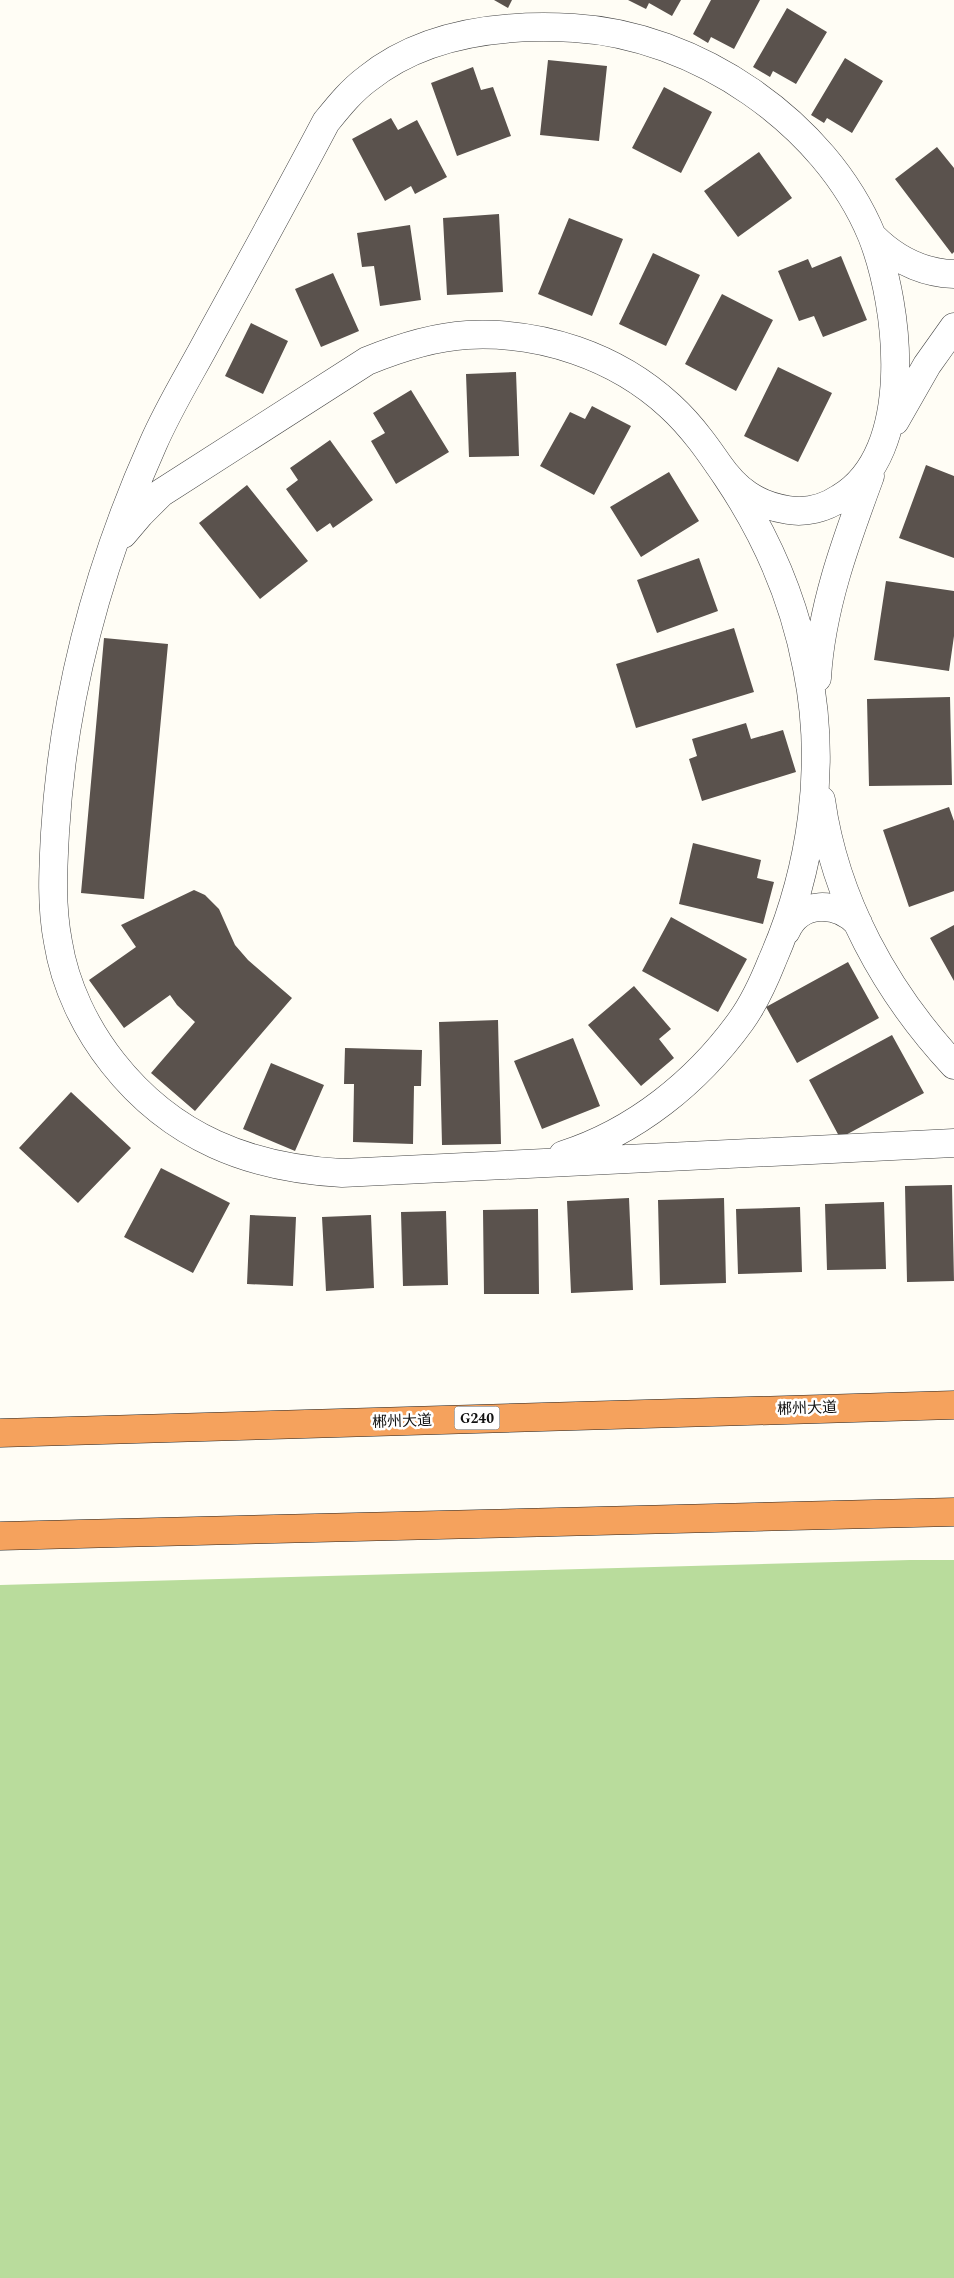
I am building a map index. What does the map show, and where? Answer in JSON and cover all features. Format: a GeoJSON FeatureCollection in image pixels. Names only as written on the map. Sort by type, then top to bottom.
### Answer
{"type":"FeatureCollection","features":[{"type":"Feature","properties":{"kind":"highway","name":"郴州大道"},"geometry":{"type":"LineString","coordinates":[[0,1433],[954,1405]]}},
{"type":"Feature","properties":{"kind":"highway"},"geometry":{"type":"LineString","coordinates":[[0,1536],[954,1512]]}},
{"type":"Feature","properties":{"kind":"lane"},"geometry":{"type":"LineString","coordinates":[[934,356],[928,362],[911,365],[898,354],[892,308],[884,270],[871,234],[852,199],[829,166],[803,135],[773,108],[741,85],[706,64],[643,41],[586,29],[544,26],[502,29],[461,36],[421,48],[394,61],[368,78],[345,98],[326,122],[154,440],[128,501],[105,569],[76,674],[65,738],[57,803],[53,907],[58,945],[68,982],[83,1017],[103,1050],[126,1080],[152,1104],[179,1124],[209,1142],[240,1156],[274,1165],[308,1171],[342,1173],[953,1143]]}},
{"type":"Feature","properties":{"kind":"lane"},"geometry":{"type":"LineString","coordinates":[[871,234],[884,248],[900,260],[949,275]]}},
{"type":"Feature","properties":{"kind":"lane"},"geometry":{"type":"LineString","coordinates":[[892,308],[899,290],[905,283],[920,274],[949,275]]}},
{"type":"Feature","properties":{"kind":"lane"},"geometry":{"type":"LineString","coordinates":[[718,464],[728,479],[742,492],[758,502],[794,511],[814,509],[833,503],[850,493],[864,480],[875,463],[899,413],[954,327]]}},
{"type":"Feature","properties":{"kind":"lane"},"geometry":{"type":"LineString","coordinates":[[105,569],[114,549],[140,514],[161,493],[367,361],[399,349],[465,335],[499,335],[533,339],[570,348],[606,362],[639,382],[669,405],[696,432],[743,501],[765,541],[783,583],[798,626],[808,670],[814,716],[816,761],[823,811],[835,861],[858,923],[874,956],[900,1000],[931,1041],[954,1065]]}},
{"type":"Feature","properties":{"kind":"lane"},"geometry":{"type":"LineString","coordinates":[[783,937],[797,894],[808,850],[814,806],[816,761],[815,705],[824,621],[835,577],[887,425],[894,386],[896,346]]}},
{"type":"Feature","properties":{"kind":"lane"},"geometry":{"type":"LineString","coordinates":[[154,440],[151,450],[153,462],[159,470],[177,478],[186,477]]}},
{"type":"Feature","properties":{"kind":"lane"},"geometry":{"type":"LineString","coordinates":[[536,1163],[601,1140],[661,1104],[691,1079],[719,1050],[743,1018],[765,979],[788,926],[796,917],[806,910],[818,907],[841,910],[858,923]]}},
{"type":"Feature","properties":{"kind":"lane"},"geometry":{"type":"LineString","coordinates":[[661,1104],[649,1118],[648,1135],[653,1146],[661,1153],[671,1157]]}},
{"type":"Feature","properties":{"kind":"green space"},"geometry":{"type":"Polygon","coordinates":[[[954,1560],[954,2278],[0,2278],[0,1585],[954,1560]]]}},
{"type":"Feature","properties":{"kind":"building"},"geometry":{"type":"Polygon","coordinates":[[[494,0],[512,0],[508,8],[494,0]]]}},
{"type":"Feature","properties":{"kind":"building"},"geometry":{"type":"Polygon","coordinates":[[[628,0],[681,0],[672,16],[649,3],[646,9],[628,0]]]}},
{"type":"Feature","properties":{"kind":"building"},"geometry":{"type":"Polygon","coordinates":[[[711,0],[760,0],[734,49],[711,37],[708,43],[693,34],[711,0]]]}},
{"type":"Feature","properties":{"kind":"building"},"geometry":{"type":"Polygon","coordinates":[[[787,8],[827,32],[796,84],[773,71],[770,77],[753,67],[787,8]]]}},
{"type":"Feature","properties":{"kind":"building"},"geometry":{"type":"Polygon","coordinates":[[[845,58],[883,81],[852,133],[827,118],[824,123],[811,115],[845,58]]]}},
{"type":"Feature","properties":{"kind":"building"},"geometry":{"type":"Polygon","coordinates":[[[548,60],[607,66],[599,141],[540,135],[548,60]]]}},
{"type":"Feature","properties":{"kind":"building"},"geometry":{"type":"Polygon","coordinates":[[[473,67],[481,90],[493,87],[511,136],[457,156],[431,83],[473,67]]]}},
{"type":"Feature","properties":{"kind":"building"},"geometry":{"type":"Polygon","coordinates":[[[664,87],[712,112],[681,173],[632,148],[664,87]]]}},
{"type":"Feature","properties":{"kind":"building"},"geometry":{"type":"Polygon","coordinates":[[[391,118],[398,130],[417,120],[447,177],[415,194],[411,186],[385,201],[352,139],[391,118]]]}},
{"type":"Feature","properties":{"kind":"building"},"geometry":{"type":"Polygon","coordinates":[[[937,147],[954,168],[954,252],[952,254],[895,179],[937,147]]]}},
{"type":"Feature","properties":{"kind":"building"},"geometry":{"type":"Polygon","coordinates":[[[759,152],[792,198],[738,237],[704,191],[759,152]]]}},
{"type":"Feature","properties":{"kind":"building"},"geometry":{"type":"Polygon","coordinates":[[[499,214],[503,292],[447,295],[443,218],[499,214]]]}},
{"type":"Feature","properties":{"kind":"building"},"geometry":{"type":"Polygon","coordinates":[[[569,218],[623,239],[592,316],[538,294],[569,218]]]}},
{"type":"Feature","properties":{"kind":"building"},"geometry":{"type":"Polygon","coordinates":[[[410,225],[421,300],[380,306],[374,266],[362,267],[357,233],[410,225]]]}},
{"type":"Feature","properties":{"kind":"building"},"geometry":{"type":"Polygon","coordinates":[[[653,253],[700,275],[666,346],[619,324],[653,253]]]}},
{"type":"Feature","properties":{"kind":"building"},"geometry":{"type":"Polygon","coordinates":[[[841,256],[867,320],[823,337],[814,316],[799,321],[778,271],[808,259],[812,268],[841,256]]]}},
{"type":"Feature","properties":{"kind":"building"},"geometry":{"type":"Polygon","coordinates":[[[333,273],[359,331],[321,347],[295,289],[333,273]]]}},
{"type":"Feature","properties":{"kind":"building"},"geometry":{"type":"Polygon","coordinates":[[[722,294],[773,320],[736,391],[685,364],[722,294]]]}},
{"type":"Feature","properties":{"kind":"building"},"geometry":{"type":"Polygon","coordinates":[[[251,323],[288,341],[263,394],[225,376],[251,323]]]}},
{"type":"Feature","properties":{"kind":"building"},"geometry":{"type":"Polygon","coordinates":[[[778,367],[832,393],[798,462],[744,436],[778,367]]]}},
{"type":"Feature","properties":{"kind":"building"},"geometry":{"type":"Polygon","coordinates":[[[516,372],[519,456],[469,457],[466,374],[516,372]]]}},
{"type":"Feature","properties":{"kind":"building"},"geometry":{"type":"Polygon","coordinates":[[[411,390],[449,452],[396,484],[371,441],[385,433],[373,413],[411,390]]]}},
{"type":"Feature","properties":{"kind":"building"},"geometry":{"type":"Polygon","coordinates":[[[592,406],[631,426],[594,495],[540,466],[570,412],[585,419],[592,406]]]}},
{"type":"Feature","properties":{"kind":"building"},"geometry":{"type":"Polygon","coordinates":[[[330,440],[373,500],[333,528],[330,523],[317,532],[286,489],[298,480],[290,468],[330,440]]]}},
{"type":"Feature","properties":{"kind":"building"},"geometry":{"type":"Polygon","coordinates":[[[926,465],[954,476],[954,558],[899,538],[926,465]]]}},
{"type":"Feature","properties":{"kind":"building"},"geometry":{"type":"Polygon","coordinates":[[[669,472],[699,521],[641,557],[610,507],[669,472]]]}},
{"type":"Feature","properties":{"kind":"building"},"geometry":{"type":"Polygon","coordinates":[[[247,485],[308,561],[260,599],[199,523],[247,485]]]}},
{"type":"Feature","properties":{"kind":"building"},"geometry":{"type":"Polygon","coordinates":[[[699,558],[718,611],[657,633],[637,580],[699,558]]]}},
{"type":"Feature","properties":{"kind":"building"},"geometry":{"type":"Polygon","coordinates":[[[886,581],[954,591],[954,636],[949,671],[874,660],[886,581]]]}},
{"type":"Feature","properties":{"kind":"building"},"geometry":{"type":"Polygon","coordinates":[[[734,628],[754,692],[636,728],[616,664],[734,628]]]}},
{"type":"Feature","properties":{"kind":"building"},"geometry":{"type":"Polygon","coordinates":[[[104,638],[168,644],[144,899],[81,893],[104,638]]]}},
{"type":"Feature","properties":{"kind":"building"},"geometry":{"type":"Polygon","coordinates":[[[950,697],[952,785],[869,786],[867,699],[950,697]]]}},
{"type":"Feature","properties":{"kind":"building"},"geometry":{"type":"Polygon","coordinates":[[[746,723],[751,739],[783,730],[796,772],[702,801],[689,759],[697,756],[692,739],[746,723]]]}},
{"type":"Feature","properties":{"kind":"building"},"geometry":{"type":"Polygon","coordinates":[[[949,807],[954,821],[954,891],[909,907],[883,830],[949,807]]]}},
{"type":"Feature","properties":{"kind":"building"},"geometry":{"type":"Polygon","coordinates":[[[693,843],[761,860],[757,878],[774,882],[763,924],[679,904],[693,843]]]}},
{"type":"Feature","properties":{"kind":"building"},"geometry":{"type":"Polygon","coordinates":[[[194,890],[205,895],[219,909],[235,945],[248,960],[292,998],[195,1111],[151,1073],[195,1022],[177,1005],[170,995],[124,1028],[89,980],[136,947],[121,925],[194,890]]]}},
{"type":"Feature","properties":{"kind":"building"},"geometry":{"type":"Polygon","coordinates":[[[671,917],[747,959],[718,1012],[642,971],[671,917]]]}},
{"type":"Feature","properties":{"kind":"building"},"geometry":{"type":"Polygon","coordinates":[[[954,925],[954,981],[930,938],[954,925]]]}},
{"type":"Feature","properties":{"kind":"building"},"geometry":{"type":"Polygon","coordinates":[[[848,962],[879,1018],[797,1063],[766,1007],[848,962]]]}},
{"type":"Feature","properties":{"kind":"building"},"geometry":{"type":"Polygon","coordinates":[[[634,986],[671,1029],[659,1039],[674,1058],[641,1086],[588,1025],[634,986]]]}},
{"type":"Feature","properties":{"kind":"building"},"geometry":{"type":"Polygon","coordinates":[[[498,1020],[501,1144],[442,1145],[439,1022],[498,1020]]]}},
{"type":"Feature","properties":{"kind":"building"},"geometry":{"type":"Polygon","coordinates":[[[892,1035],[924,1093],[840,1138],[809,1080],[892,1035]]]}},
{"type":"Feature","properties":{"kind":"building"},"geometry":{"type":"Polygon","coordinates":[[[573,1038],[600,1106],[542,1129],[514,1061],[573,1038]]]}},
{"type":"Feature","properties":{"kind":"building"},"geometry":{"type":"Polygon","coordinates":[[[345,1048],[422,1050],[421,1086],[414,1086],[413,1144],[353,1142],[354,1084],[344,1084],[345,1048]]]}},
{"type":"Feature","properties":{"kind":"building"},"geometry":{"type":"Polygon","coordinates":[[[271,1063],[324,1085],[295,1151],[243,1129],[271,1063]]]}},
{"type":"Feature","properties":{"kind":"building"},"geometry":{"type":"Polygon","coordinates":[[[71,1092],[131,1148],[78,1203],[19,1148],[71,1092]]]}},
{"type":"Feature","properties":{"kind":"building"},"geometry":{"type":"Polygon","coordinates":[[[161,1168],[230,1203],[193,1273],[124,1237],[161,1168]]]}},
{"type":"Feature","properties":{"kind":"building"},"geometry":{"type":"Polygon","coordinates":[[[952,1185],[954,1281],[907,1282],[905,1186],[952,1185]]]}},
{"type":"Feature","properties":{"kind":"building"},"geometry":{"type":"Polygon","coordinates":[[[629,1198],[633,1290],[571,1293],[567,1201],[629,1198]]]}},
{"type":"Feature","properties":{"kind":"building"},"geometry":{"type":"Polygon","coordinates":[[[724,1198],[726,1283],[660,1285],[658,1200],[724,1198]]]}},
{"type":"Feature","properties":{"kind":"building"},"geometry":{"type":"Polygon","coordinates":[[[884,1202],[886,1269],[827,1270],[825,1204],[884,1202]]]}},
{"type":"Feature","properties":{"kind":"building"},"geometry":{"type":"Polygon","coordinates":[[[800,1207],[802,1272],[738,1274],[736,1209],[800,1207]]]}},
{"type":"Feature","properties":{"kind":"building"},"geometry":{"type":"Polygon","coordinates":[[[538,1209],[539,1294],[484,1294],[483,1210],[538,1209]]]}},
{"type":"Feature","properties":{"kind":"building"},"geometry":{"type":"Polygon","coordinates":[[[446,1211],[448,1285],[403,1286],[401,1212],[446,1211]]]}},
{"type":"Feature","properties":{"kind":"building"},"geometry":{"type":"Polygon","coordinates":[[[250,1215],[296,1217],[293,1286],[247,1284],[250,1215]]]}},
{"type":"Feature","properties":{"kind":"building"},"geometry":{"type":"Polygon","coordinates":[[[371,1215],[374,1288],[326,1291],[322,1217],[371,1215]]]}}]}
